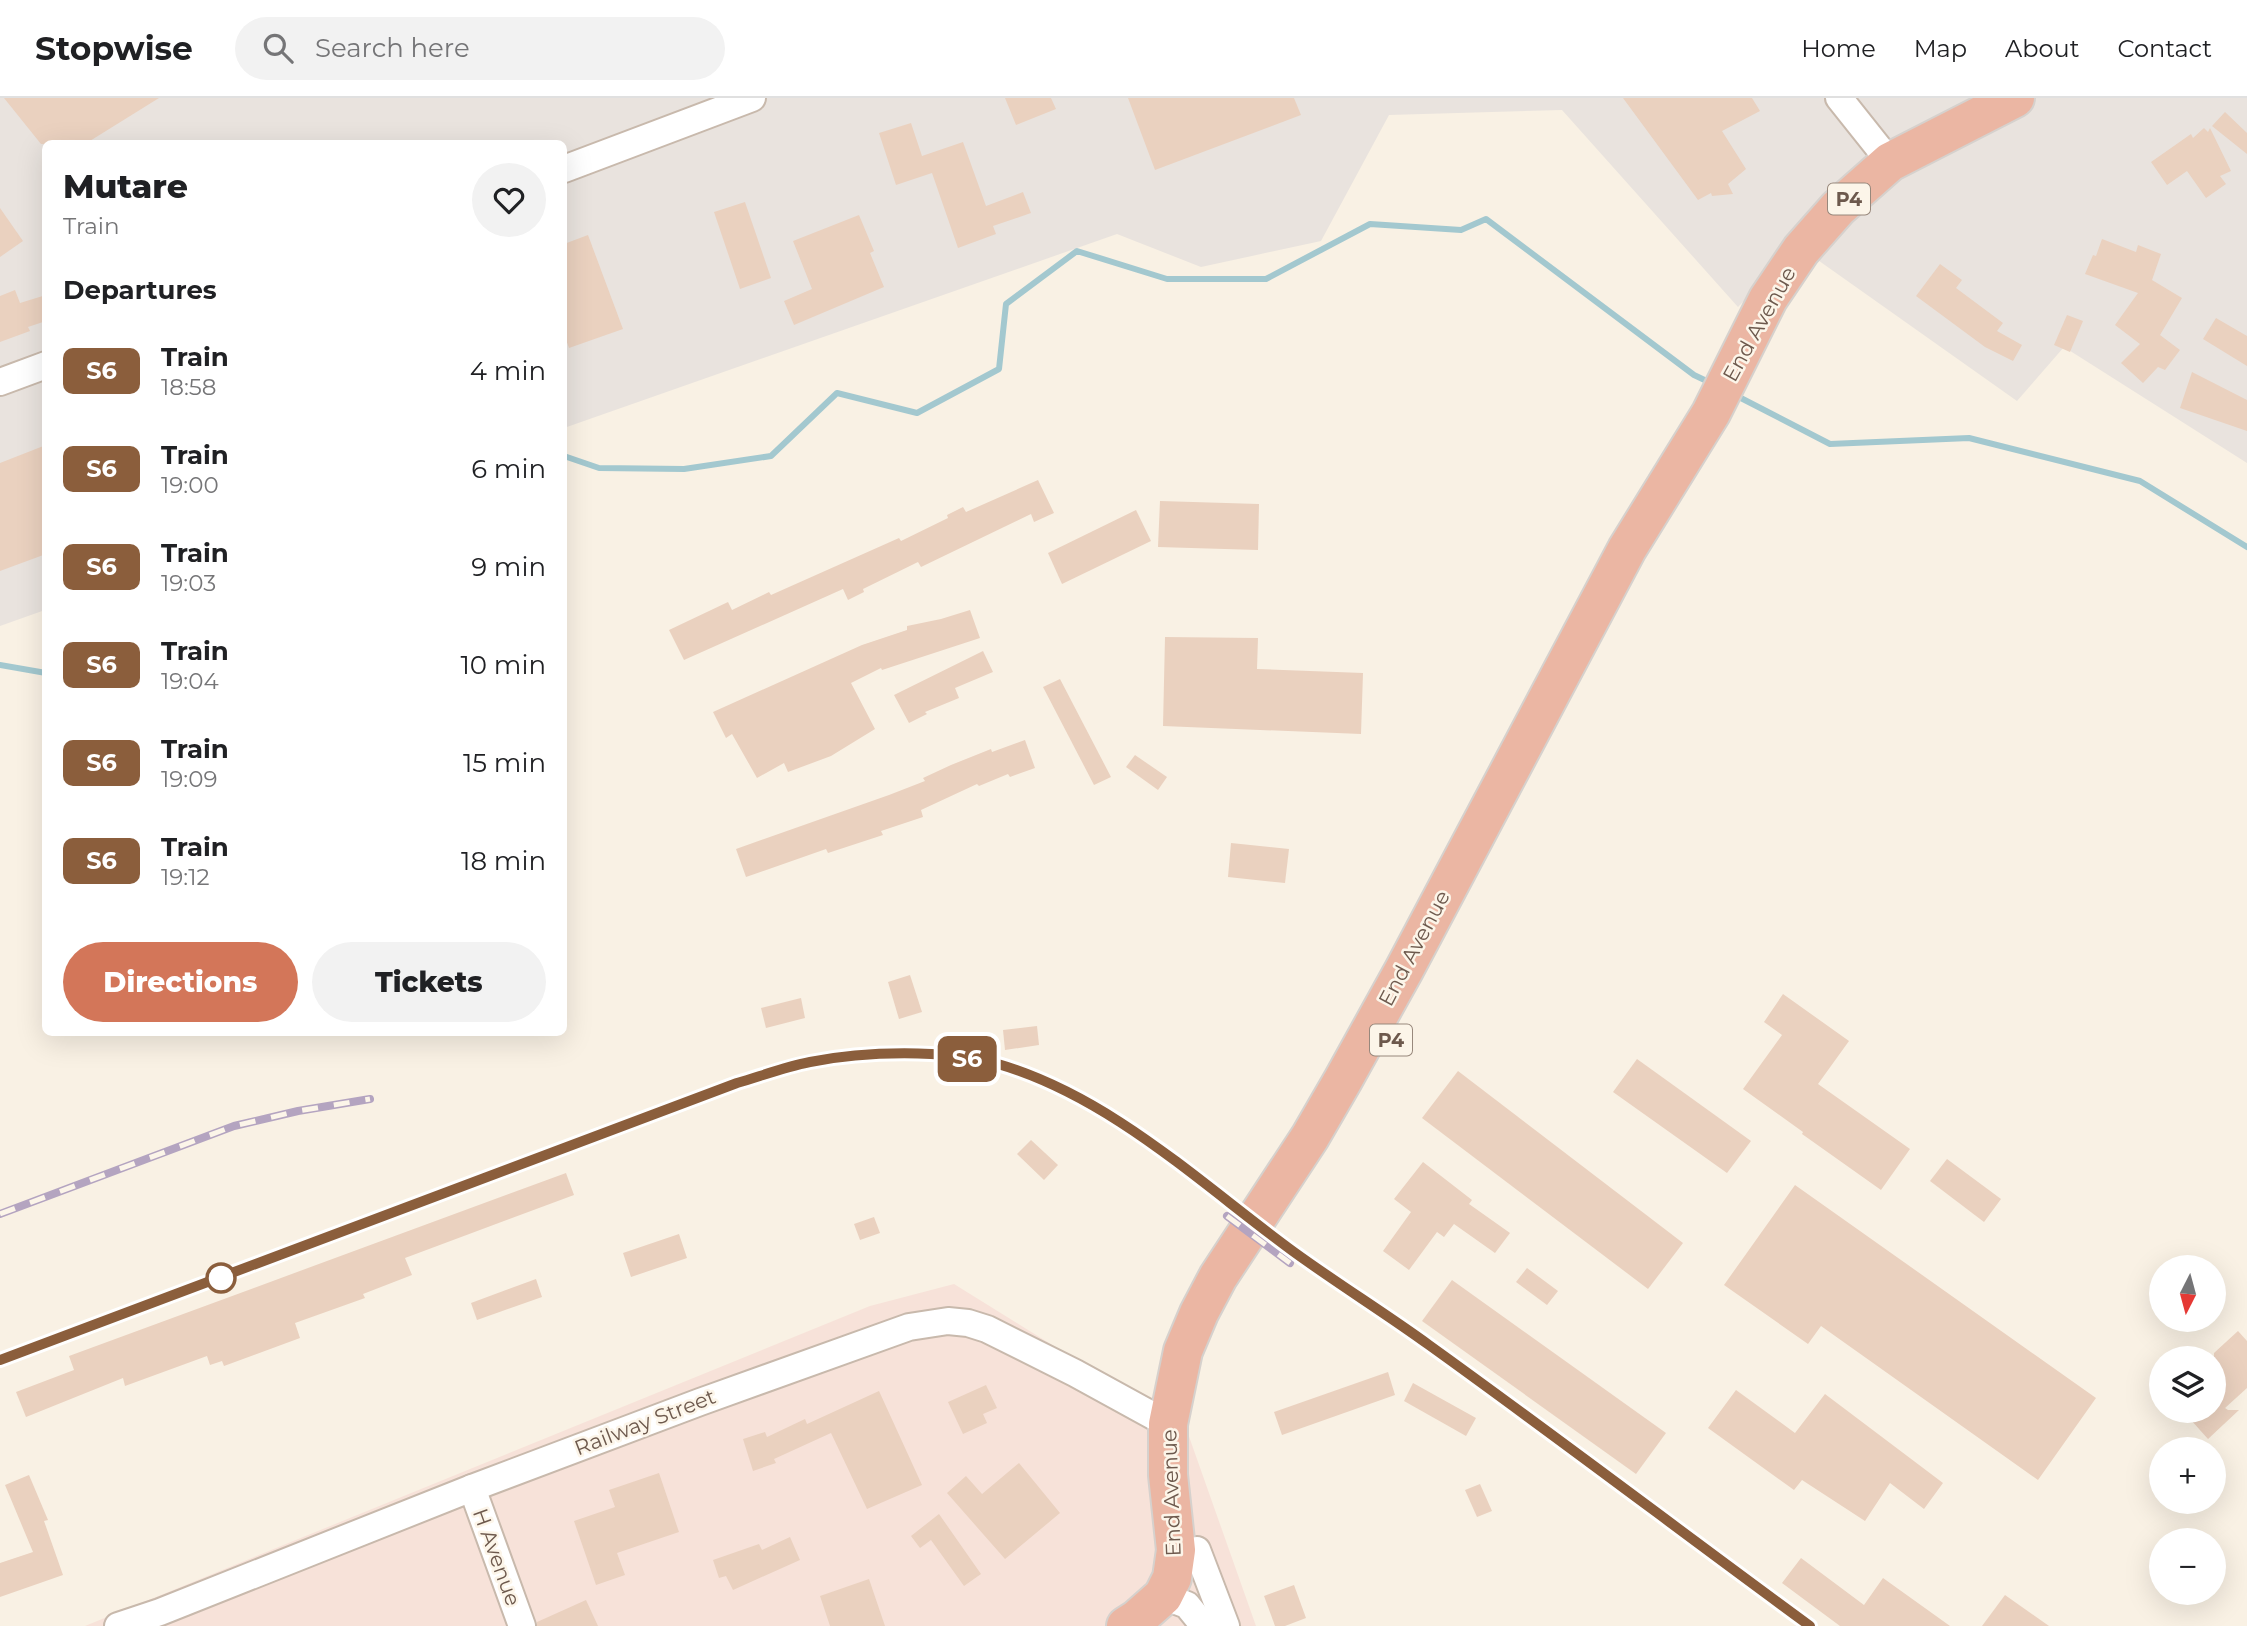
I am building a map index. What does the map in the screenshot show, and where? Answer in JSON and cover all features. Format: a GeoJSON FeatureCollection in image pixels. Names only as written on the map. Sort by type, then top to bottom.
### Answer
{"type":"FeatureCollection","features":[{"type":"Feature","properties":{"kind":"highway","name":"End Avenue"},"geometry":{"type":"LineString","coordinates":[[1181,1613],[1172,1578],[1176,1550],[1168,1475],[1168,1424],[1183,1351],[1218,1277],[1310,1137],[1343,1080],[1627,549],[1711,413],[1768,299],[1801,250],[1838,208],[1890,162],[2015,98]]}},
{"type":"Feature","properties":{"kind":"highway","name":"End Avenue"},"geometry":{"type":"LineString","coordinates":[[1181,1613],[1196,1580],[1197,1550],[1186,1462],[1188,1402],[1197,1363],[1211,1328],[1231,1291],[1347,1116],[1411,1003],[1655,527],[1670,483]]}},
{"type":"Feature","properties":{"kind":"highway","name":"P4"},"geometry":{"type":"LineString","coordinates":[[1126,1626],[1137,1619],[1181,1613]]}},
{"type":"Feature","properties":{"kind":"street"},"geometry":{"type":"LineString","coordinates":[[567,168],[752,98]]}},
{"type":"Feature","properties":{"kind":"street"},"geometry":{"type":"LineString","coordinates":[[1839,98],[1890,162]]}},
{"type":"Feature","properties":{"kind":"street"},"geometry":{"type":"LineString","coordinates":[[0,382],[42,366]]}},
{"type":"Feature","properties":{"kind":"street","name":"Railway Street"},"geometry":{"type":"LineString","coordinates":[[118,1626],[162,1619],[472,1488],[909,1327],[948,1321],[987,1329],[1168,1424]]}},
{"type":"Feature","properties":{"kind":"street","name":"H Avenue"},"geometry":{"type":"LineString","coordinates":[[472,1488],[523,1626]]}},
{"type":"Feature","properties":{"kind":"street","name":"End Avenue"},"geometry":{"type":"LineString","coordinates":[[1197,1550],[1226,1626]]}},
{"type":"Feature","properties":{"kind":"shaded area"},"geometry":{"type":"Polygon","coordinates":[[[0,98],[2247,98],[2247,463],[2064,347],[2017,401],[1798,246],[1738,307],[1562,110],[1389,115],[1321,241],[1201,267],[1117,234],[567,427],[567,140],[42,140],[42,611],[0,626],[0,98]]]}},
{"type":"Feature","properties":{"kind":"shaded area"},"geometry":{"type":"Polygon","coordinates":[[[954,1284],[1186,1428],[1256,1626],[85,1626],[870,1306],[954,1284]]]}},
{"type":"Feature","properties":{"kind":"building"},"geometry":{"type":"Polygon","coordinates":[[[4,98],[159,98],[91,140],[42,140],[41,144],[4,98]]]}},
{"type":"Feature","properties":{"kind":"building"},"geometry":{"type":"Polygon","coordinates":[[[1005,98],[1051,98],[1056,109],[1016,125],[1005,98]]]}},
{"type":"Feature","properties":{"kind":"building"},"geometry":{"type":"Polygon","coordinates":[[[1128,98],[1294,98],[1301,115],[1155,170],[1128,98]]]}},
{"type":"Feature","properties":{"kind":"building"},"geometry":{"type":"Polygon","coordinates":[[[1623,98],[1752,98],[1760,111],[1722,131],[1746,169],[1728,184],[1733,194],[1712,196],[1711,193],[1698,200],[1623,98]]]}},
{"type":"Feature","properties":{"kind":"building"},"geometry":{"type":"Polygon","coordinates":[[[2225,112],[2247,133],[2247,154],[2212,126],[2225,112]]]}},
{"type":"Feature","properties":{"kind":"building"},"geometry":{"type":"Polygon","coordinates":[[[911,123],[922,156],[963,142],[986,206],[1023,192],[1031,213],[993,226],[996,234],[958,248],[932,173],[896,185],[879,133],[911,123]]]}},
{"type":"Feature","properties":{"kind":"building"},"geometry":{"type":"Polygon","coordinates":[[[2204,128],[2208,132],[2210,128],[2231,171],[2220,176],[2226,184],[2206,198],[2187,171],[2167,185],[2151,162],[2191,134],[2193,138],[2204,128]]]}},
{"type":"Feature","properties":{"kind":"building"},"geometry":{"type":"Polygon","coordinates":[[[745,202],[771,278],[740,289],[714,212],[745,202]]]}},
{"type":"Feature","properties":{"kind":"building"},"geometry":{"type":"Polygon","coordinates":[[[0,208],[23,241],[0,257],[0,208]]]}},
{"type":"Feature","properties":{"kind":"building"},"geometry":{"type":"Polygon","coordinates":[[[859,215],[874,251],[870,253],[884,287],[794,325],[784,301],[812,289],[793,241],[859,215]]]}},
{"type":"Feature","properties":{"kind":"building"},"geometry":{"type":"Polygon","coordinates":[[[588,235],[623,329],[569,348],[567,342],[567,243],[588,235]]]}},
{"type":"Feature","properties":{"kind":"building"},"geometry":{"type":"Polygon","coordinates":[[[2102,239],[2136,252],[2138,245],[2161,254],[2152,280],[2182,298],[2160,335],[2180,350],[2165,370],[2158,367],[2143,383],[2121,363],[2140,344],[2115,325],[2138,293],[2085,274],[2102,239]]]}},
{"type":"Feature","properties":{"kind":"building"},"geometry":{"type":"Polygon","coordinates":[[[1940,264],[1962,280],[1956,288],[2003,323],[1997,331],[2022,345],[2013,361],[1985,347],[1916,296],[1940,264]]]}},
{"type":"Feature","properties":{"kind":"building"},"geometry":{"type":"Polygon","coordinates":[[[15,290],[20,303],[42,296],[42,322],[28,327],[30,331],[0,342],[0,296],[15,290]]]}},
{"type":"Feature","properties":{"kind":"building"},"geometry":{"type":"Polygon","coordinates":[[[2067,315],[2083,321],[2070,352],[2054,345],[2067,315]]]}},
{"type":"Feature","properties":{"kind":"building"},"geometry":{"type":"Polygon","coordinates":[[[2216,318],[2247,336],[2247,366],[2203,339],[2216,318]]]}},
{"type":"Feature","properties":{"kind":"building"},"geometry":{"type":"Polygon","coordinates":[[[2192,372],[2247,400],[2247,431],[2180,408],[2192,372]]]}},
{"type":"Feature","properties":{"kind":"building"},"geometry":{"type":"Polygon","coordinates":[[[42,447],[42,555],[0,571],[0,463],[42,447]]]}},
{"type":"Feature","properties":{"kind":"building"},"geometry":{"type":"Polygon","coordinates":[[[1038,480],[1054,513],[1034,522],[1031,514],[921,567],[918,562],[863,589],[864,592],[848,600],[843,589],[684,660],[669,630],[728,602],[732,610],[769,592],[771,595],[899,538],[901,541],[948,518],[947,515],[963,507],[966,512],[1038,480]]]}},
{"type":"Feature","properties":{"kind":"building"},"geometry":{"type":"Polygon","coordinates":[[[1160,501],[1259,504],[1258,550],[1158,547],[1160,501]]]}},
{"type":"Feature","properties":{"kind":"building"},"geometry":{"type":"Polygon","coordinates":[[[1136,510],[1151,541],[1062,584],[1048,553],[1136,510]]]}},
{"type":"Feature","properties":{"kind":"building"},"geometry":{"type":"Polygon","coordinates":[[[970,610],[980,638],[882,670],[881,668],[851,683],[875,729],[831,756],[788,772],[784,763],[757,778],[732,734],[726,738],[713,712],[862,645],[907,630],[907,626],[970,610]]]}},
{"type":"Feature","properties":{"kind":"building"},"geometry":{"type":"Polygon","coordinates":[[[1165,637],[1258,638],[1257,669],[1363,673],[1361,734],[1163,726],[1165,637]]]}},
{"type":"Feature","properties":{"kind":"building"},"geometry":{"type":"Polygon","coordinates":[[[983,651],[993,672],[955,688],[959,698],[925,712],[927,714],[909,723],[894,695],[983,651]]]}},
{"type":"Feature","properties":{"kind":"building"},"geometry":{"type":"Polygon","coordinates":[[[1060,679],[1111,777],[1094,785],[1043,687],[1060,679]]]}},
{"type":"Feature","properties":{"kind":"building"},"geometry":{"type":"Polygon","coordinates":[[[1025,740],[1035,768],[1010,777],[1008,774],[979,786],[977,784],[921,810],[923,817],[881,831],[883,835],[828,853],[826,849],[746,877],[736,849],[925,781],[923,778],[991,749],[992,752],[1025,740]]]}},
{"type":"Feature","properties":{"kind":"building"},"geometry":{"type":"Polygon","coordinates":[[[1135,755],[1167,777],[1158,790],[1126,767],[1135,755]]]}},
{"type":"Feature","properties":{"kind":"building"},"geometry":{"type":"Polygon","coordinates":[[[1231,843],[1289,849],[1285,883],[1228,877],[1231,843]]]}},
{"type":"Feature","properties":{"kind":"building"},"geometry":{"type":"Polygon","coordinates":[[[910,975],[922,1012],[899,1019],[888,982],[910,975]]]}},
{"type":"Feature","properties":{"kind":"building"},"geometry":{"type":"Polygon","coordinates":[[[1783,994],[1849,1041],[1818,1084],[1910,1149],[1881,1190],[1743,1089],[1782,1035],[1764,1022],[1783,994]]]}},
{"type":"Feature","properties":{"kind":"building"},"geometry":{"type":"Polygon","coordinates":[[[801,998],[805,1018],[766,1028],[761,1008],[801,998]]]}},
{"type":"Feature","properties":{"kind":"building"},"geometry":{"type":"Polygon","coordinates":[[[1037,1026],[1039,1045],[1005,1050],[1003,1030],[1037,1026]]]}},
{"type":"Feature","properties":{"kind":"building"},"geometry":{"type":"Polygon","coordinates":[[[1637,1059],[1751,1141],[1727,1173],[1613,1092],[1637,1059]]]}},
{"type":"Feature","properties":{"kind":"building"},"geometry":{"type":"Polygon","coordinates":[[[1458,1071],[1683,1243],[1648,1289],[1422,1118],[1458,1071]]]}},
{"type":"Feature","properties":{"kind":"building"},"geometry":{"type":"Polygon","coordinates":[[[1031,1140],[1058,1165],[1044,1180],[1017,1154],[1031,1140]]]}},
{"type":"Feature","properties":{"kind":"building"},"geometry":{"type":"Polygon","coordinates":[[[1947,1159],[2001,1199],[1984,1222],[1930,1181],[1947,1159]]]}},
{"type":"Feature","properties":{"kind":"building"},"geometry":{"type":"Polygon","coordinates":[[[1423,1162],[1472,1200],[1469,1204],[1510,1233],[1495,1253],[1454,1224],[1444,1237],[1437,1232],[1409,1270],[1383,1251],[1411,1212],[1394,1199],[1423,1162]]]}},
{"type":"Feature","properties":{"kind":"building"},"geometry":{"type":"Polygon","coordinates":[[[566,1173],[574,1195],[405,1258],[412,1275],[363,1294],[365,1298],[295,1323],[300,1338],[224,1366],[222,1361],[210,1365],[207,1356],[125,1386],[123,1378],[26,1417],[16,1392],[74,1370],[69,1356],[566,1173]]]}},
{"type":"Feature","properties":{"kind":"building"},"geometry":{"type":"Polygon","coordinates":[[[1795,1185],[2096,1398],[2038,1480],[1821,1326],[1808,1344],[1724,1285],[1795,1185]]]}},
{"type":"Feature","properties":{"kind":"building"},"geometry":{"type":"Polygon","coordinates":[[[874,1217],[880,1233],[860,1240],[854,1224],[874,1217]]]}},
{"type":"Feature","properties":{"kind":"building"},"geometry":{"type":"Polygon","coordinates":[[[679,1234],[687,1258],[631,1277],[623,1253],[679,1234]]]}},
{"type":"Feature","properties":{"kind":"building"},"geometry":{"type":"Polygon","coordinates":[[[1527,1268],[1558,1291],[1547,1305],[1516,1282],[1527,1268]]]}},
{"type":"Feature","properties":{"kind":"building"},"geometry":{"type":"Polygon","coordinates":[[[536,1279],[542,1297],[477,1320],[471,1303],[536,1279]]]}},
{"type":"Feature","properties":{"kind":"building"},"geometry":{"type":"Polygon","coordinates":[[[1452,1280],[1666,1433],[1636,1474],[1422,1321],[1452,1280]]]}},
{"type":"Feature","properties":{"kind":"building"},"geometry":{"type":"Polygon","coordinates":[[[2238,1331],[2247,1341],[2247,1388],[2226,1407],[2226,1346],[2222,1346],[2238,1331]]]}},
{"type":"Feature","properties":{"kind":"building"},"geometry":{"type":"Polygon","coordinates":[[[1388,1372],[1395,1395],[1282,1435],[1274,1412],[1388,1372]]]}},
{"type":"Feature","properties":{"kind":"building"},"geometry":{"type":"Polygon","coordinates":[[[1413,1383],[1476,1418],[1466,1436],[1404,1401],[1413,1383]]]}},
{"type":"Feature","properties":{"kind":"building"},"geometry":{"type":"Polygon","coordinates":[[[986,1385],[997,1408],[983,1414],[987,1423],[963,1434],[948,1402],[986,1385]]]}},
{"type":"Feature","properties":{"kind":"building"},"geometry":{"type":"Polygon","coordinates":[[[1736,1390],[1795,1433],[1825,1394],[1943,1483],[1924,1509],[1890,1483],[1865,1521],[1802,1480],[1794,1490],[1708,1428],[1736,1390]]]}},
{"type":"Feature","properties":{"kind":"building"},"geometry":{"type":"Polygon","coordinates":[[[879,1391],[922,1485],[867,1509],[831,1433],[774,1459],[776,1463],[753,1471],[743,1439],[765,1432],[767,1437],[805,1419],[807,1424],[879,1391]]]}},
{"type":"Feature","properties":{"kind":"building"},"geometry":{"type":"Polygon","coordinates":[[[2226,1409],[2239,1410],[2226,1422],[2226,1409]]]}},
{"type":"Feature","properties":{"kind":"building"},"geometry":{"type":"Polygon","coordinates":[[[2194,1423],[2225,1423],[2210,1437],[2206,1437],[2194,1423]]]}},
{"type":"Feature","properties":{"kind":"building"},"geometry":{"type":"Polygon","coordinates":[[[1019,1463],[1060,1513],[1005,1559],[947,1493],[966,1476],[982,1494],[1019,1463]]]}},
{"type":"Feature","properties":{"kind":"building"},"geometry":{"type":"Polygon","coordinates":[[[659,1473],[679,1532],[617,1553],[625,1575],[596,1585],[574,1521],[615,1507],[609,1490],[659,1473]]]}},
{"type":"Feature","properties":{"kind":"building"},"geometry":{"type":"Polygon","coordinates":[[[29,1475],[48,1520],[44,1521],[63,1575],[0,1597],[0,1563],[33,1552],[5,1485],[29,1475]]]}},
{"type":"Feature","properties":{"kind":"building"},"geometry":{"type":"Polygon","coordinates":[[[1480,1484],[1492,1511],[1477,1517],[1465,1490],[1480,1484]]]}},
{"type":"Feature","properties":{"kind":"building"},"geometry":{"type":"Polygon","coordinates":[[[939,1514],[981,1574],[964,1586],[931,1540],[920,1548],[911,1536],[939,1514]]]}},
{"type":"Feature","properties":{"kind":"building"},"geometry":{"type":"Polygon","coordinates":[[[790,1537],[800,1560],[733,1590],[726,1576],[719,1578],[713,1560],[759,1544],[762,1550],[790,1537]]]}},
{"type":"Feature","properties":{"kind":"building"},"geometry":{"type":"Polygon","coordinates":[[[1801,1558],[1864,1605],[1883,1578],[1950,1626],[1840,1626],[1782,1583],[1801,1558]]]}},
{"type":"Feature","properties":{"kind":"building"},"geometry":{"type":"Polygon","coordinates":[[[869,1579],[885,1626],[830,1626],[820,1596],[869,1579]]]}},
{"type":"Feature","properties":{"kind":"building"},"geometry":{"type":"Polygon","coordinates":[[[1294,1585],[1306,1618],[1285,1626],[1275,1626],[1264,1596],[1294,1585]]]}},
{"type":"Feature","properties":{"kind":"building"},"geometry":{"type":"Polygon","coordinates":[[[2005,1595],[2049,1626],[1982,1626],[2005,1595]]]}},
{"type":"Feature","properties":{"kind":"building"},"geometry":{"type":"Polygon","coordinates":[[[586,1600],[598,1626],[537,1626],[537,1622],[586,1600]]]}},
{"type":"Feature","properties":{"kind":"waterway"},"geometry":{"type":"LineString","coordinates":[[567,457],[599,468],[684,469],[771,456],[837,393],[917,413],[999,369],[1006,304],[1077,251],[1167,279],[1266,279],[1370,224],[1461,230],[1486,219],[1694,375],[1713,384]]}},
{"type":"Feature","properties":{"kind":"waterway"},"geometry":{"type":"LineString","coordinates":[[1735,395],[1830,444],[1969,438],[2140,481],[2247,547]]}},
{"type":"Feature","properties":{"kind":"waterway"},"geometry":{"type":"LineString","coordinates":[[0,665],[42,672]]}},
{"type":"Feature","properties":{"kind":"railway"},"geometry":{"type":"LineString","coordinates":[[0,1360],[737,1083],[809,1062],[869,1054],[943,1056],[996,1064],[1052,1085],[1141,1136],[1296,1253],[1427,1343],[1810,1626]]}},
{"type":"Feature","properties":{"kind":"railway"},"geometry":{"type":"LineString","coordinates":[[0,1214],[234,1126],[298,1111],[370,1099]]}},
{"type":"Feature","properties":{"kind":"railway"},"geometry":{"type":"LineString","coordinates":[[1227,1216],[1290,1263]]}},
{"type":"Feature","properties":{"kind":"train","name":"S6"},"geometry":{"type":"LineString","coordinates":[[0,1360],[737,1083],[809,1062],[829,1059],[869,1054],[943,1056],[996,1064],[1052,1085],[1141,1136],[1296,1253],[1427,1343],[1810,1626]]}}]}
